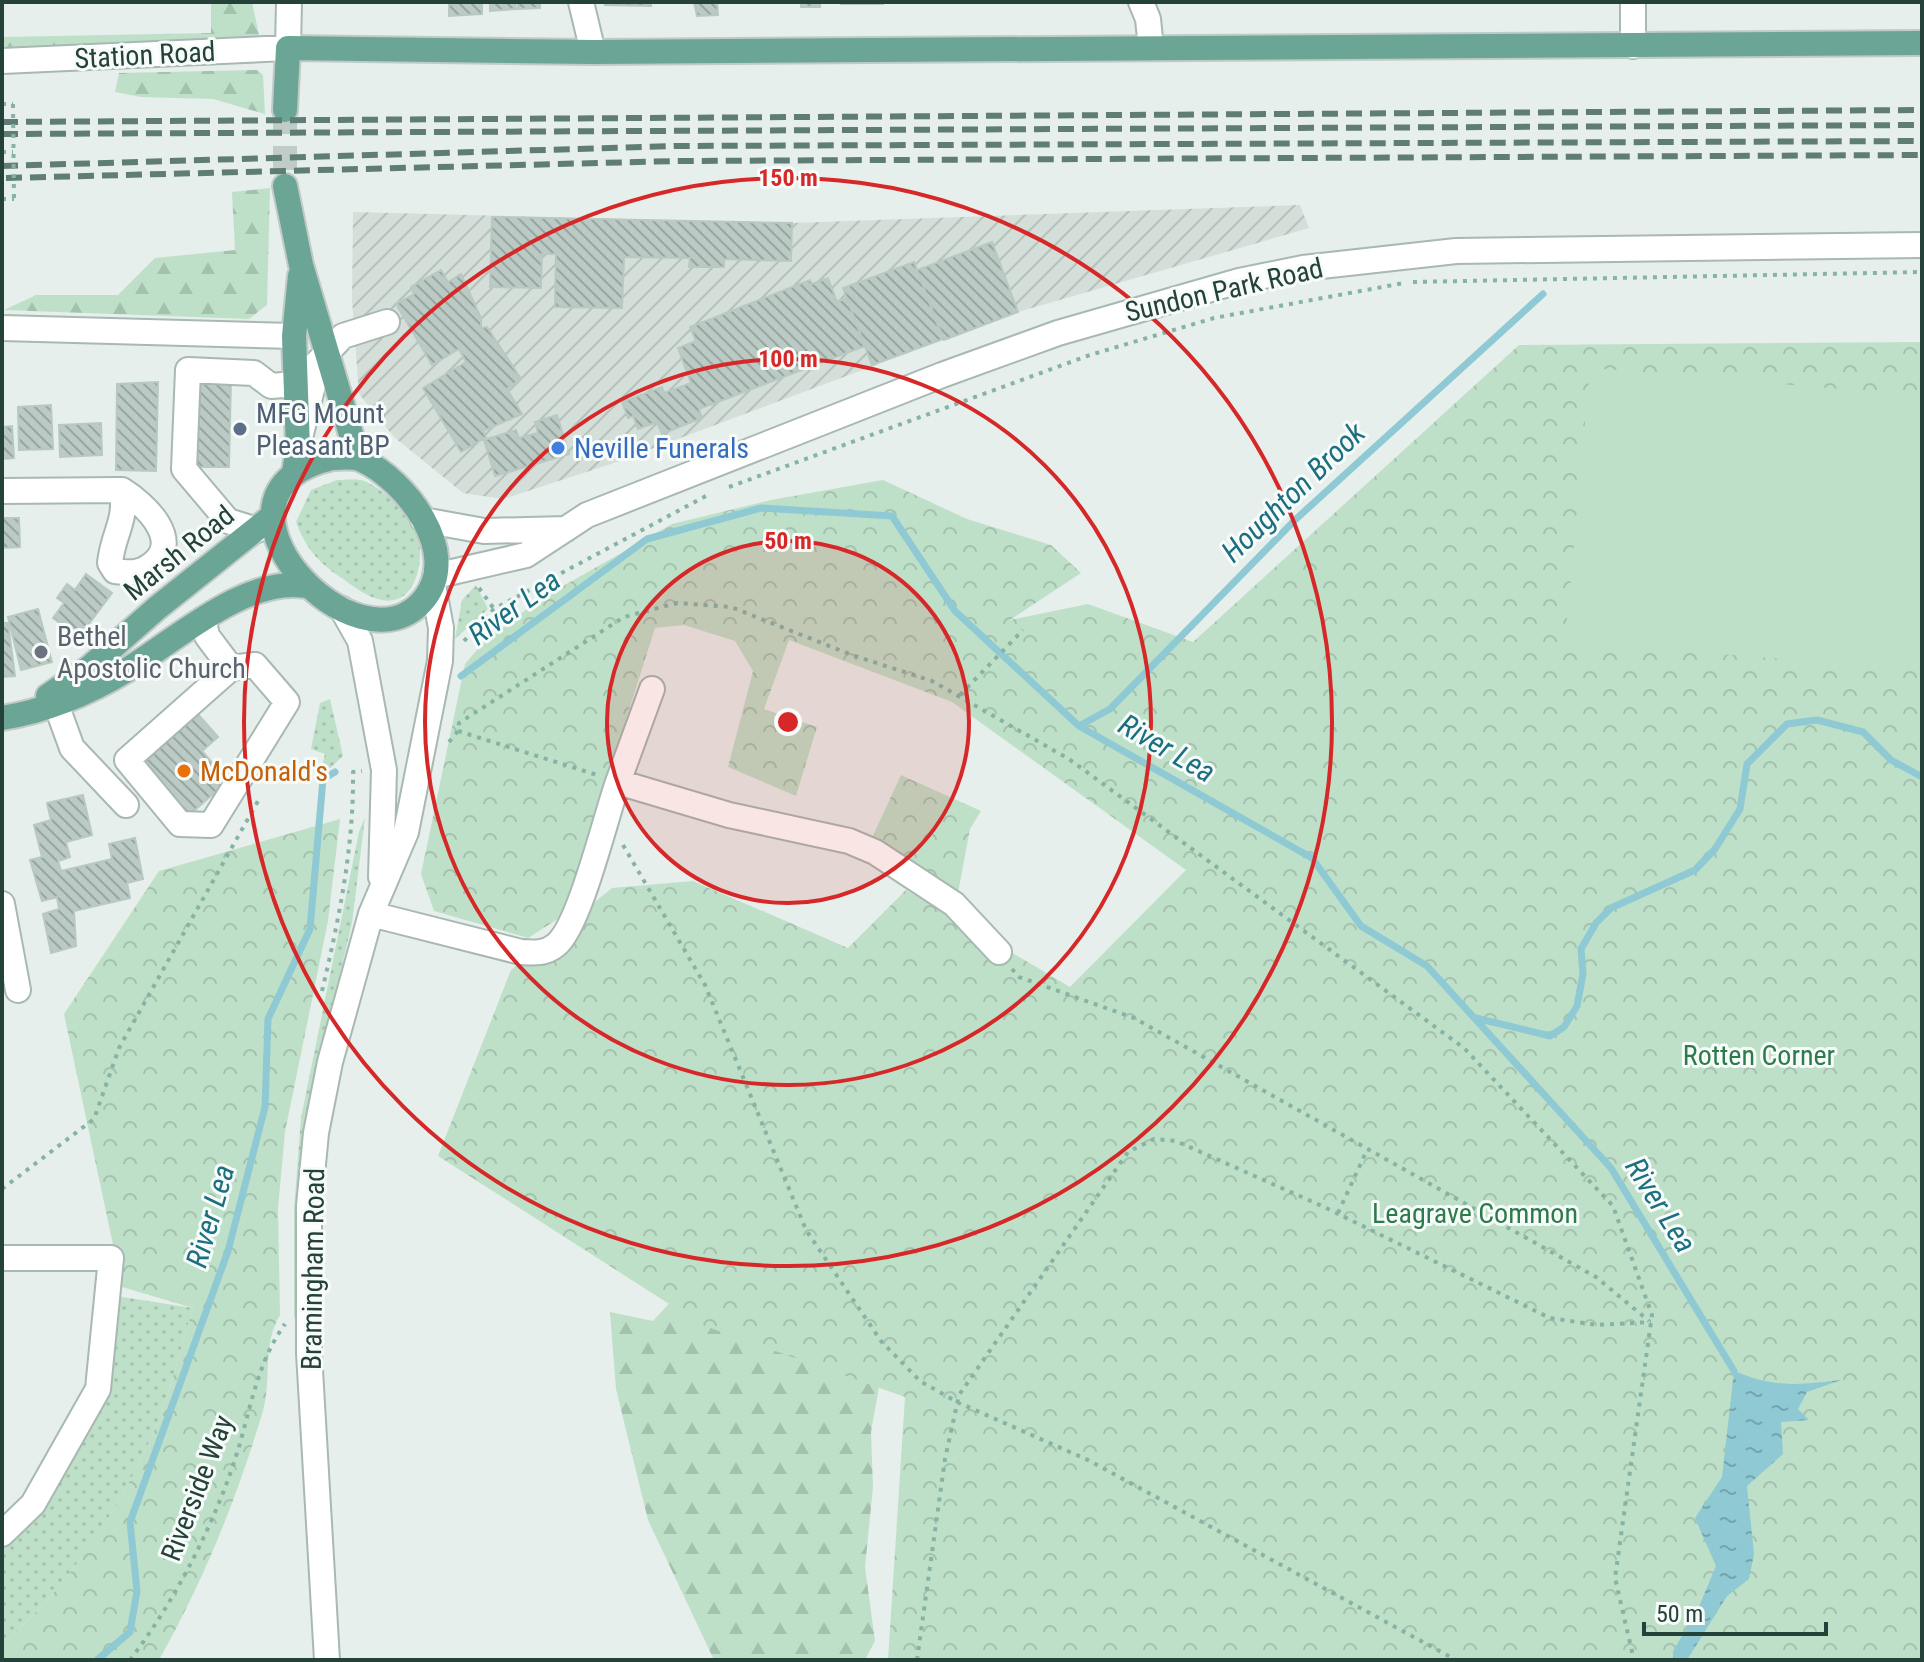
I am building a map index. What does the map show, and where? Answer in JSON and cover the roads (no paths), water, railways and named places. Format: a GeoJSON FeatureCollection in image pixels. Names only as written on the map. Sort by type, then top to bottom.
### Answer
{"type":"FeatureCollection","features":[{"type":"Feature","properties":{"kind":"main road"},"geometry":{"type":"LineString","coordinates":[[285,110],[288,48],[593,52],[1922,43]]}},
{"type":"Feature","properties":{"kind":"main road"},"geometry":{"type":"LineString","coordinates":[[285,186],[301,265],[329,351],[358,458]]}},
{"type":"Feature","properties":{"kind":"main road"},"geometry":{"type":"LineString","coordinates":[[296,460],[358,458],[389,477],[423,520],[434,547],[434,580],[423,601],[406,614],[388,619],[368,620],[342,609],[306,586],[264,524],[296,460],[294,336],[301,265]]}},
{"type":"Feature","properties":{"kind":"main road","name":"Marsh Road"},"geometry":{"type":"LineString","coordinates":[[5,718],[49,695],[89,668],[169,597],[264,524]]}},
{"type":"Feature","properties":{"kind":"main road","name":"Marsh Road"},"geometry":{"type":"LineString","coordinates":[[5,718],[56,704],[126,671],[204,621],[272,585],[306,586]]}},
{"type":"Feature","properties":{"kind":"street"},"geometry":{"type":"LineString","coordinates":[[288,48],[289,2]]}},
{"type":"Feature","properties":{"kind":"street"},"geometry":{"type":"LineString","coordinates":[[581,2],[593,52]]}},
{"type":"Feature","properties":{"kind":"street"},"geometry":{"type":"LineString","coordinates":[[1141,2],[1148,19],[1151,48]]}},
{"type":"Feature","properties":{"kind":"street"},"geometry":{"type":"LineString","coordinates":[[1633,2],[1633,46]]}},
{"type":"Feature","properties":{"kind":"street","name":"Station Road"},"geometry":{"type":"LineString","coordinates":[[2,61],[288,48]]}},
{"type":"Feature","properties":{"kind":"street","name":"Sundon Park Road"},"geometry":{"type":"LineString","coordinates":[[434,580],[526,555],[587,515],[942,375],[1058,333],[1239,281],[1303,268],[1456,251],[1922,245]]}},
{"type":"Feature","properties":{"kind":"street"},"geometry":{"type":"LineString","coordinates":[[296,460],[313,385],[314,366],[343,336],[387,322]]}},
{"type":"Feature","properties":{"kind":"street"},"geometry":{"type":"LineString","coordinates":[[2,328],[294,336]]}},
{"type":"Feature","properties":{"kind":"street"},"geometry":{"type":"LineString","coordinates":[[264,524],[228,521],[184,469],[188,370],[254,373],[271,386],[295,384]]}},
{"type":"Feature","properties":{"kind":"street"},"geometry":{"type":"LineString","coordinates":[[2,491],[122,490]]}},
{"type":"Feature","properties":{"kind":"street","name":"Sundon Park Road"},"geometry":{"type":"LineString","coordinates":[[423,520],[484,531],[566,529]]}},
{"type":"Feature","properties":{"kind":"street","name":"Bramingham Road"},"geometry":{"type":"LineString","coordinates":[[327,1660],[309,1353],[309,1206],[316,1133],[330,1062],[371,914],[406,832],[435,689],[441,628],[434,580]]}},
{"type":"Feature","properties":{"kind":"street","name":"Bramingham Road"},"geometry":{"type":"LineString","coordinates":[[342,609],[360,641],[384,770],[381,887]]}},
{"type":"Feature","properties":{"kind":"street"},"geometry":{"type":"LineString","coordinates":[[204,621],[207,636],[231,668]]}},
{"type":"Feature","properties":{"kind":"street"},"geometry":{"type":"LineString","coordinates":[[255,665],[287,702],[211,825],[180,824],[127,760],[231,668],[255,665]]}},
{"type":"Feature","properties":{"kind":"street"},"geometry":{"type":"LineString","coordinates":[[371,914],[521,952],[540,954],[557,945],[565,935],[587,879],[605,817],[652,689]]}},
{"type":"Feature","properties":{"kind":"street"},"geometry":{"type":"LineString","coordinates":[[56,704],[72,748],[126,805]]}},
{"type":"Feature","properties":{"kind":"street"},"geometry":{"type":"LineString","coordinates":[[618,782],[729,815],[849,841],[875,852],[954,904],[999,952]]}},
{"type":"Feature","properties":{"kind":"street"},"geometry":{"type":"LineString","coordinates":[[2,904],[18,990]]}},
{"type":"Feature","properties":{"kind":"street"},"geometry":{"type":"LineString","coordinates":[[2,1258],[111,1258],[98,1389],[33,1504],[2,1534]]}},
{"type":"Feature","properties":{"kind":"water"},"geometry":{"type":"Polygon","coordinates":[[[1734,1371],[1786,1384],[1841,1380],[1807,1392],[1798,1409],[1809,1420],[1781,1422],[1783,1454],[1747,1486],[1754,1554],[1749,1579],[1727,1596],[1687,1660],[1673,1660],[1673,1651],[1697,1611],[1716,1566],[1695,1518],[1722,1477],[1734,1371]]]}},
{"type":"Feature","properties":{"kind":"waterway","name":"Houghton Brook"},"geometry":{"type":"LineString","coordinates":[[1079,726],[1110,709],[1295,520],[1543,294]]}},
{"type":"Feature","properties":{"kind":"waterway","name":"River Lea"},"geometry":{"type":"LineString","coordinates":[[461,676],[647,539],[761,508],[892,516],[955,611],[1079,726],[1312,858],[1361,926],[1427,966],[1611,1168],[1734,1371]]}},
{"type":"Feature","properties":{"kind":"waterway"},"geometry":{"type":"LineString","coordinates":[[1476,1018],[1550,1036],[1564,1027],[1577,1006],[1583,974],[1581,949],[1596,923],[1611,908],[1695,870],[1715,849],[1740,809],[1747,764],[1787,724],[1817,720],[1863,732],[1891,760],[1922,777]]}},
{"type":"Feature","properties":{"kind":"waterway","name":"River Lea"},"geometry":{"type":"LineString","coordinates":[[97,1660],[130,1632],[137,1591],[130,1522],[228,1251],[265,1107],[268,1019],[310,929],[323,779],[335,772]]}},
{"type":"Feature","properties":{"kind":"tunnel"},"geometry":{"type":"LineString","coordinates":[[285,110],[285,186]]}},
{"type":"Feature","properties":{"kind":"railway"},"geometry":{"type":"LineString","coordinates":[[2,122],[1922,110]]}},
{"type":"Feature","properties":{"kind":"railway"},"geometry":{"type":"LineString","coordinates":[[2,134],[1922,125]]}},
{"type":"Feature","properties":{"kind":"railway"},"geometry":{"type":"LineString","coordinates":[[2,166],[677,146],[1922,141]]}},
{"type":"Feature","properties":{"kind":"railway"},"geometry":{"type":"LineString","coordinates":[[6,178],[677,161],[1922,155]]}},
{"type":"Feature","properties":{"kind":"place","name":"MFG Mount Pleasant BP"},"geometry":{"type":"Point","coordinates":[240,429]}},
{"type":"Feature","properties":{"kind":"place","name":"Neville Funerals"},"geometry":{"type":"Point","coordinates":[558,448]}},
{"type":"Feature","properties":{"kind":"place","name":"Bethel Apostolic Church"},"geometry":{"type":"Point","coordinates":[41,652]}},
{"type":"Feature","properties":{"kind":"place","name":"McDonald's"},"geometry":{"type":"Point","coordinates":[184,771]}},
{"type":"Feature","properties":{"kind":"park label","name":"Rotten Corner"},"geometry":{"type":"Point","coordinates":[1759,1055]}},
{"type":"Feature","properties":{"kind":"park label","name":"Leagrave Common"},"geometry":{"type":"Point","coordinates":[1475,1213]}}]}
